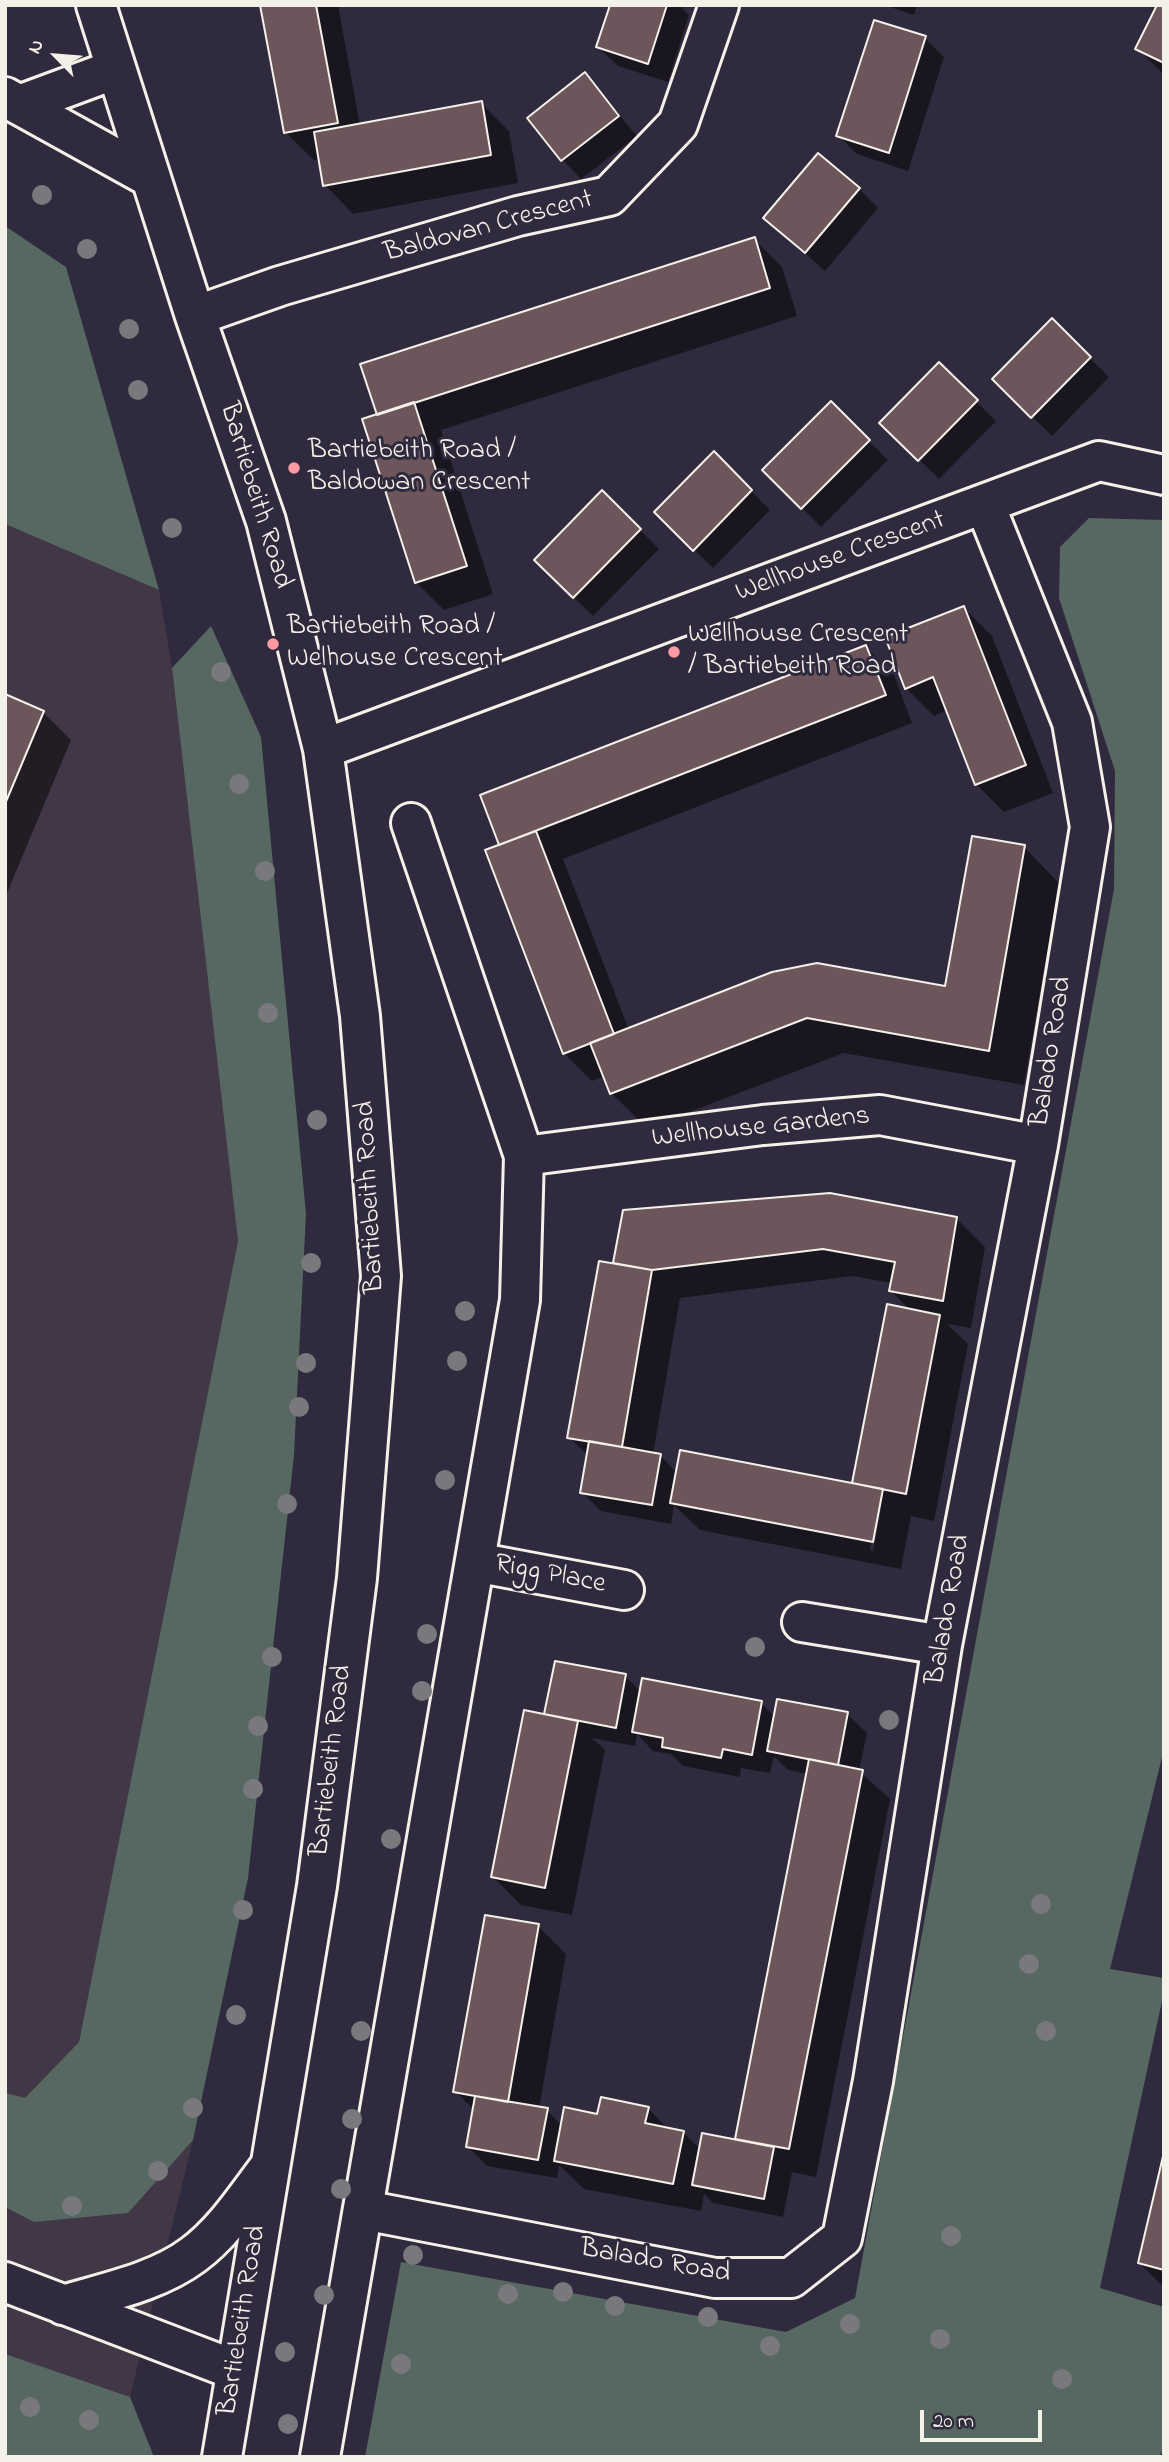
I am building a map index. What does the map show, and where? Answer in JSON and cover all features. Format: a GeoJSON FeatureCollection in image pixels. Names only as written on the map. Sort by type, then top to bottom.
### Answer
{"type":"FeatureCollection","features":[{"type":"Feature","properties":{"kind":"street","name":"Bartiebeith Road"},"geometry":{"type":"LineString","coordinates":[[96,5],[195,316],[266,521],[323,749],[360,1016],[381,1276],[357,1578],[317,1886],[222,2457]]}},
{"type":"Feature","properties":{"kind":"street","name":"Baldovan Crescent"},"geometry":{"type":"LineString","coordinates":[[195,316],[280,286],[518,216],[609,195],[678,124],[719,5]]}},
{"type":"Feature","properties":{"kind":"street"},"geometry":{"type":"LineString","coordinates":[[12,101],[116,69]]}},
{"type":"Feature","properties":{"kind":"street"},"geometry":{"type":"LineString","coordinates":[[12,101],[151,178]]}},
{"type":"Feature","properties":{"kind":"street","name":"Wellhouse Crescent"},"geometry":{"type":"LineString","coordinates":[[323,749],[1099,461],[1164,474]]}},
{"type":"Feature","properties":{"kind":"street","name":"Balado Road"},"geometry":{"type":"LineString","coordinates":[[364,2210],[715,2278],[791,2278],[842,2238],[873,2081],[942,1645],[1038,1145],[1090,827],[1072,722],[985,505]]}},
{"type":"Feature","properties":{"kind":"street"},"geometry":{"type":"LineString","coordinates":[[320,2457],[520,1300],[524,1156],[411,823]]}},
{"type":"Feature","properties":{"kind":"street","name":"Wellhouse Gardens"},"geometry":{"type":"LineString","coordinates":[[524,1156],[764,1125],[880,1115],[1038,1145]]}},
{"type":"Feature","properties":{"kind":"street","name":"Rigg Place"},"geometry":{"type":"LineString","coordinates":[[475,1562],[624,1590]]}},
{"type":"Feature","properties":{"kind":"street"},"geometry":{"type":"LineString","coordinates":[[802,1622],[942,1645]]}},
{"type":"Feature","properties":{"kind":"street"},"geometry":{"type":"LineString","coordinates":[[63,2305],[139,2283],[193,2256],[224,2226],[270,2166]]}},
{"type":"Feature","properties":{"kind":"street"},"geometry":{"type":"LineString","coordinates":[[5,2282],[235,2370]]}},
{"type":"Feature","properties":{"kind":"shaded area"},"geometry":{"type":"Polygon","coordinates":[[[5,524],[159,590],[172,668],[238,1241],[79,2042],[26,2098],[193,2140],[130,2397],[154,2457],[5,2457],[5,524]]]}},
{"type":"Feature","properties":{"kind":"green space"},"geometry":{"type":"Polygon","coordinates":[[[5,226],[66,267],[159,590],[5,524],[5,226]]]}},
{"type":"Feature","properties":{"kind":"green space"},"geometry":{"type":"Polygon","coordinates":[[[1089,518],[1164,520],[1164,1749],[1110,1969],[1164,1978],[1164,1992],[1100,2288],[1164,2307],[1164,2447],[1159,2457],[365,2457],[401,2262],[786,2332],[855,2298],[1114,889],[1115,771],[1059,598],[1060,547],[1089,518]]]}},
{"type":"Feature","properties":{"kind":"green space"},"geometry":{"type":"Polygon","coordinates":[[[211,626],[261,737],[306,1214],[294,1455],[248,1878],[193,2140],[128,2213],[34,2222],[5,2207],[5,2093],[25,2098],[79,2042],[238,1241],[172,668],[211,626]]]}},
{"type":"Feature","properties":{"kind":"green space"},"geometry":{"type":"Polygon","coordinates":[[[5,2354],[130,2397],[154,2457],[5,2457],[5,2354]]]}},
{"type":"Feature","properties":{"kind":"building"},"geometry":{"type":"Polygon","coordinates":[[[260,5],[316,5],[338,123],[284,133],[260,5]]]}},
{"type":"Feature","properties":{"kind":"building"},"geometry":{"type":"Polygon","coordinates":[[[610,5],[667,5],[648,64],[596,47],[610,5]]]}},
{"type":"Feature","properties":{"kind":"building"},"geometry":{"type":"Polygon","coordinates":[[[1157,5],[1164,5],[1164,63],[1135,49],[1157,5]]]}},
{"type":"Feature","properties":{"kind":"building"},"geometry":{"type":"Polygon","coordinates":[[[874,20],[926,36],[889,153],[836,136],[874,20]]]}},
{"type":"Feature","properties":{"kind":"building"},"geometry":{"type":"Polygon","coordinates":[[[585,72],[619,116],[561,161],[527,118],[585,72]]]}},
{"type":"Feature","properties":{"kind":"building"},"geometry":{"type":"Polygon","coordinates":[[[482,101],[491,155],[323,186],[314,132],[482,101]]]}},
{"type":"Feature","properties":{"kind":"building"},"geometry":{"type":"Polygon","coordinates":[[[818,153],[860,188],[805,253],[763,218],[818,153]]]}},
{"type":"Feature","properties":{"kind":"building"},"geometry":{"type":"Polygon","coordinates":[[[755,237],[770,288],[377,415],[360,364],[755,237]]]}},
{"type":"Feature","properties":{"kind":"building"},"geometry":{"type":"Polygon","coordinates":[[[1052,318],[1091,357],[1031,418],[992,379],[1052,318]]]}},
{"type":"Feature","properties":{"kind":"building"},"geometry":{"type":"Polygon","coordinates":[[[939,362],[978,400],[918,461],[879,423],[939,362]]]}},
{"type":"Feature","properties":{"kind":"building"},"geometry":{"type":"Polygon","coordinates":[[[831,401],[870,440],[801,509],[762,470],[831,401]]]}},
{"type":"Feature","properties":{"kind":"building"},"geometry":{"type":"Polygon","coordinates":[[[414,402],[467,566],[415,583],[362,419],[414,402]]]}},
{"type":"Feature","properties":{"kind":"building"},"geometry":{"type":"Polygon","coordinates":[[[714,451],[752,490],[693,551],[654,512],[714,451]]]}},
{"type":"Feature","properties":{"kind":"building"},"geometry":{"type":"Polygon","coordinates":[[[602,490],[641,529],[573,598],[534,560],[602,490]]]}},
{"type":"Feature","properties":{"kind":"building"},"geometry":{"type":"Polygon","coordinates":[[[964,606],[1026,765],[975,785],[933,677],[905,689],[885,637],[964,606]]]}},
{"type":"Feature","properties":{"kind":"building"},"geometry":{"type":"Polygon","coordinates":[[[866,645],[886,695],[499,845],[480,795],[866,645]]]}},
{"type":"Feature","properties":{"kind":"building"},"geometry":{"type":"Polygon","coordinates":[[[5,694],[44,711],[5,804],[5,694]]]}},
{"type":"Feature","properties":{"kind":"building"},"geometry":{"type":"Polygon","coordinates":[[[536,831],[614,1034],[563,1054],[485,850],[536,831]]]}},
{"type":"Feature","properties":{"kind":"building"},"geometry":{"type":"Polygon","coordinates":[[[972,836],[1025,845],[989,1051],[807,1018],[610,1094],[590,1043],[772,972],[817,963],[945,986],[972,836]]]}},
{"type":"Feature","properties":{"kind":"building"},"geometry":{"type":"Polygon","coordinates":[[[830,1193],[957,1217],[943,1301],[889,1291],[895,1262],[823,1249],[652,1270],[613,1263],[623,1210],[830,1193]]]}},
{"type":"Feature","properties":{"kind":"building"},"geometry":{"type":"Polygon","coordinates":[[[599,1261],[652,1270],[622,1447],[567,1438],[599,1261]]]}},
{"type":"Feature","properties":{"kind":"building"},"geometry":{"type":"Polygon","coordinates":[[[887,1304],[940,1315],[906,1494],[852,1483],[887,1304]]]}},
{"type":"Feature","properties":{"kind":"building"},"geometry":{"type":"Polygon","coordinates":[[[589,1441],[661,1454],[652,1505],[580,1493],[589,1441]]]}},
{"type":"Feature","properties":{"kind":"building"},"geometry":{"type":"Polygon","coordinates":[[[680,1450],[883,1489],[873,1542],[670,1503],[680,1450]]]}},
{"type":"Feature","properties":{"kind":"building"},"geometry":{"type":"Polygon","coordinates":[[[555,1661],[626,1674],[616,1728],[544,1714],[555,1661]]]}},
{"type":"Feature","properties":{"kind":"building"},"geometry":{"type":"Polygon","coordinates":[[[642,1678],[762,1701],[752,1755],[723,1749],[721,1758],[662,1747],[663,1738],[632,1732],[642,1678]]]}},
{"type":"Feature","properties":{"kind":"building"},"geometry":{"type":"Polygon","coordinates":[[[777,1699],[848,1712],[838,1765],[767,1751],[777,1699]]]}},
{"type":"Feature","properties":{"kind":"building"},"geometry":{"type":"Polygon","coordinates":[[[524,1710],[578,1721],[545,1888],[491,1877],[524,1710]]]}},
{"type":"Feature","properties":{"kind":"building"},"geometry":{"type":"Polygon","coordinates":[[[809,1759],[863,1770],[789,2149],[735,2139],[809,1759]]]}},
{"type":"Feature","properties":{"kind":"building"},"geometry":{"type":"Polygon","coordinates":[[[485,1915],[539,1924],[508,2102],[453,2092],[485,1915]]]}},
{"type":"Feature","properties":{"kind":"building"},"geometry":{"type":"Polygon","coordinates":[[[475,2096],[548,2108],[538,2160],[466,2147],[475,2096]]]}},
{"type":"Feature","properties":{"kind":"building"},"geometry":{"type":"Polygon","coordinates":[[[601,2097],[649,2107],[645,2123],[684,2131],[673,2184],[554,2161],[564,2107],[597,2114],[601,2097]]]}},
{"type":"Feature","properties":{"kind":"building"},"geometry":{"type":"Polygon","coordinates":[[[702,2133],[774,2147],[764,2199],[692,2185],[702,2133]]]}},
{"type":"Feature","properties":{"kind":"building"},"geometry":{"type":"Polygon","coordinates":[[[1164,2152],[1164,2270],[1138,2263],[1164,2152]]]}},
{"type":"Feature","properties":{"kind":"place","name":"Bartiebeith Road / Baldowan Crescent"},"geometry":{"type":"Point","coordinates":[294,468]}},
{"type":"Feature","properties":{"kind":"place","name":"Bartiebeith Road / Welhouse Crescent"},"geometry":{"type":"Point","coordinates":[273,644]}},
{"type":"Feature","properties":{"kind":"place","name":"Wellhouse Crescent / Bartiebeith Road"},"geometry":{"type":"Point","coordinates":[674,652]}}]}
